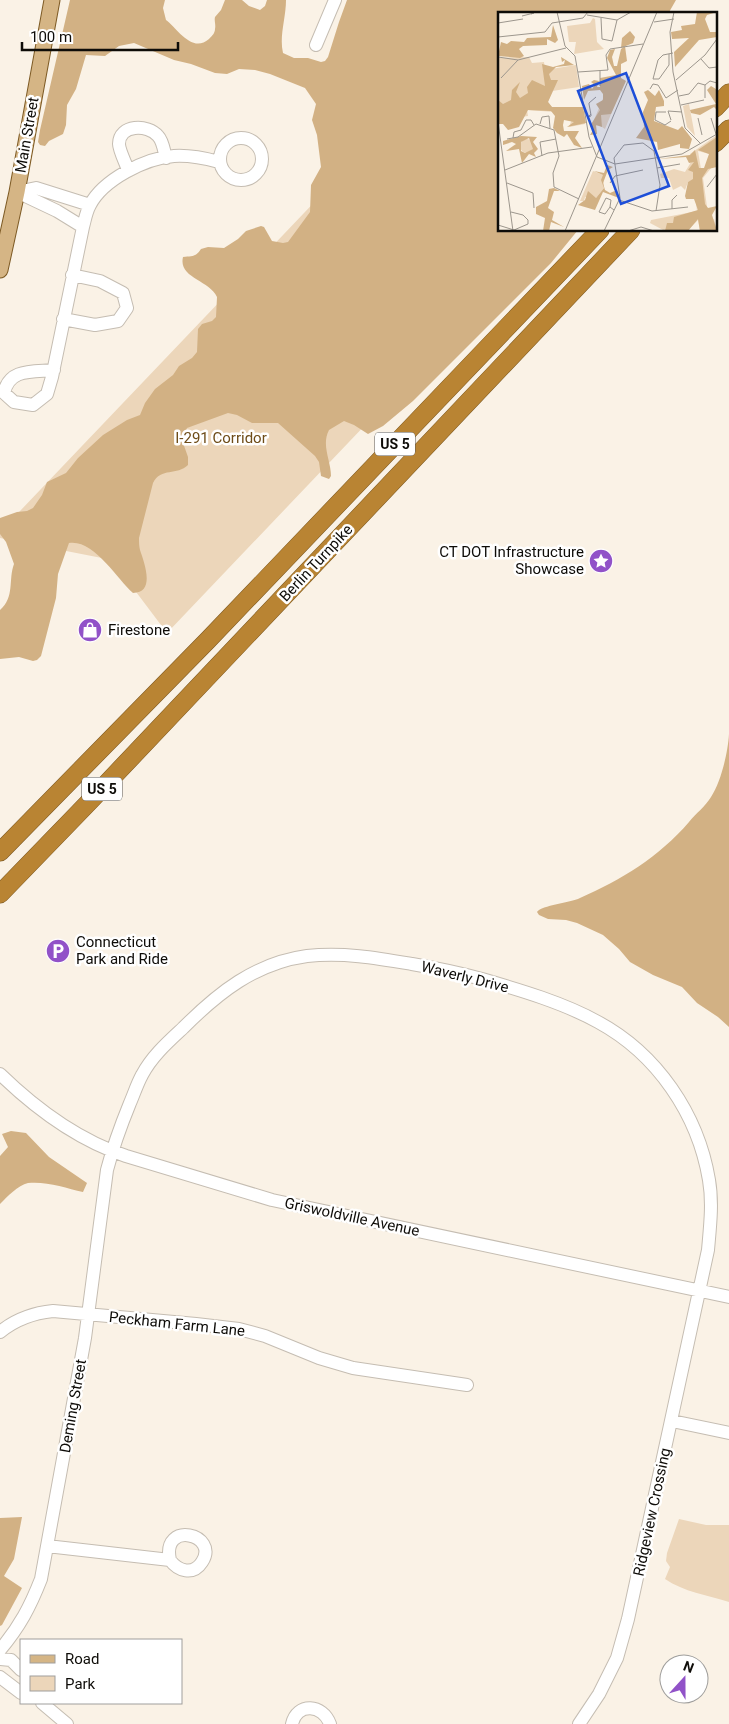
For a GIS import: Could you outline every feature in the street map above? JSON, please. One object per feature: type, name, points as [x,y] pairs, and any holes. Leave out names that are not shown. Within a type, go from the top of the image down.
[{"type":"highway","points":[[716,107],[729,94]]},
{"type":"highway","points":[[716,142],[729,129]]},
{"type":"highway","name":"Berlin Turnpike","points":[[0,852],[208,640],[599,231]]},
{"type":"highway","name":"Berlin Turnpike","points":[[0,894],[630,231]]},
{"type":"highway","points":[[582,248],[599,264]]},
{"type":"highway","points":[[208,640],[228,636],[245,638]]},
{"type":"main road","name":"Main Street","points":[[0,270],[17,192],[52,0]]},
{"type":"street","points":[[316,45],[336,0]]},
{"type":"street","points":[[128,170],[119,144],[122,136],[128,130],[138,127],[153,131],[160,137],[166,158]]},
{"type":"street","points":[[54,370],[72,274],[90,205],[120,173],[151,161],[173,156],[200,158],[219,162]]},
{"type":"street","points":[[17,192],[36,188],[90,205]]},
{"type":"street","points":[[17,192],[57,211],[83,227]]},
{"type":"street","points":[[63,319],[95,326],[118,321],[127,308],[123,294],[100,281],[72,274]]},
{"type":"street","name":"Waverly Drive","points":[[112,1151],[142,1076],[151,1061],[205,1006],[227,988],[248,976],[273,964],[305,956],[336,954],[374,957],[458,972],[568,1008],[598,1022],[628,1041],[658,1070],[679,1097],[697,1136],[709,1180],[711,1212],[708,1250],[698,1290]]},
{"type":"street","name":"Griswoldville Avenue","points":[[0,1074],[18,1092],[49,1116],[72,1131],[112,1151],[272,1200],[729,1297]]},
{"type":"street","name":"Deming Street","points":[[0,1650],[12,1636],[28,1610],[41,1579],[86,1338],[107,1170],[112,1151]]},
{"type":"street","name":"Ridgeview Crossing","points":[[578,1724],[599,1694],[617,1658],[628,1618],[672,1420],[698,1290]]},
{"type":"street","name":"Peckham Farm Lane","points":[[0,1332],[15,1321],[37,1313],[62,1311],[239,1329],[265,1336],[319,1358],[353,1368],[467,1385]]},
{"type":"street","points":[[672,1420],[729,1433]]},
{"type":"street","points":[[47,1546],[170,1560]]},
{"type":"street","points":[[0,1659],[11,1660],[20,1669]]},
{"type":"street","points":[[0,1677],[20,1692]]},
{"type":"street","points":[[43,1704],[67,1724]]},
{"type":"street","points":[[292,1724],[295,1715],[301,1710],[316,1708],[323,1712],[330,1724]]},
{"type":"green space","name":"I-291 Corridor","points":[[507,0],[500,12],[498,12],[498,231],[550,231],[167,633],[112,560],[0,538],[0,532]]},
{"type":"green space","points":[[679,1519],[706,1525],[729,1525],[729,1602],[688,1590],[665,1579],[670,1567],[666,1561],[667,1553]]},
{"type":"shaded area","name":"I-291 Corridor","points":[[70,0],[165,0],[163,8],[166,20],[191,42],[203,43],[213,34],[215,17],[221,10],[225,0],[242,0],[249,6],[260,10],[265,6],[267,0],[286,0],[282,40],[283,53],[294,58],[308,58],[321,62],[325,61],[328,57],[347,0],[676,0],[669,12],[498,12],[498,231],[577,231],[551,263],[413,401],[383,426],[368,434],[344,421],[329,430],[326,441],[331,470],[329,479],[321,476],[319,462],[315,456],[278,423],[252,423],[237,415],[228,413],[187,428],[182,440],[188,457],[188,465],[179,470],[160,475],[153,483],[139,538],[147,576],[144,588],[140,592],[133,593],[96,553],[78,543],[69,543],[58,574],[56,598],[41,656],[33,661],[19,657],[0,659],[0,610],[8,600],[14,564],[6,542],[0,534],[0,518],[33,508],[42,495],[47,482],[66,473],[78,458],[103,435],[127,420],[140,415],[145,403],[155,389],[197,352],[198,329],[202,324],[212,321],[216,317],[217,297],[213,291],[185,270],[183,257],[193,256],[201,249],[208,247],[224,248],[246,231],[261,226],[264,227],[272,241],[288,242],[310,212],[311,185],[321,167],[317,135],[312,120],[316,104],[305,88],[255,70],[239,69],[227,74],[215,73],[174,60],[134,43],[119,46],[105,56],[86,55],[76,89],[67,105],[66,125],[63,134],[49,141],[45,146],[40,145],[38,142]]},
{"type":"shaded area","points":[[729,734],[729,1027],[697,1003],[682,987],[653,975],[630,962],[603,935],[577,923],[548,919],[537,912],[544,908],[580,898],[625,875],[652,857],[677,835],[706,804],[715,791],[723,767]]},
{"type":"shaded area","points":[[11,1131],[26,1133],[49,1157],[87,1183],[83,1192],[49,1184],[28,1183],[9,1195],[0,1204],[0,1156],[8,1147],[2,1134]]},
{"type":"shaded area","points":[[22,1517],[14,1559],[4,1576],[22,1588],[0,1626],[0,1518]]},
{"type":"place","name":"CT DOT Infrastructure Showcase","points":[[601,561]]},
{"type":"place","name":"Firestone","points":[[90,630]]},
{"type":"place","name":"Connecticut Park and Ride","points":[[58,951]]}]
